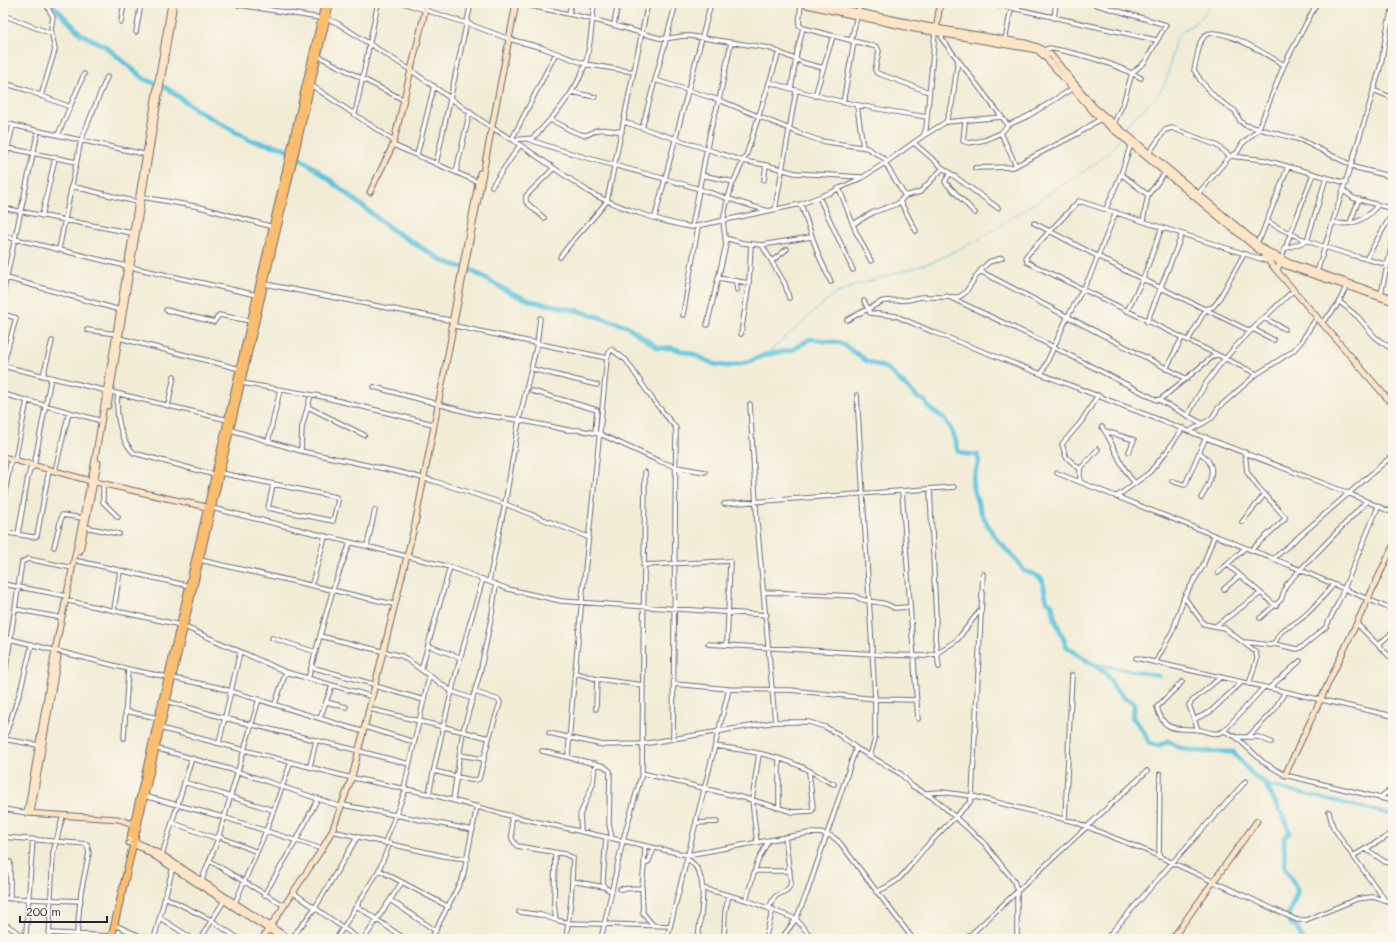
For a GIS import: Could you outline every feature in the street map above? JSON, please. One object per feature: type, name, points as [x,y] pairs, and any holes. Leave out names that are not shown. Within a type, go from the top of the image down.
[{"type":"highway","points":[[183,626],[190,586],[218,474],[228,420],[240,369],[252,321],[265,284],[296,138],[324,19],[330,3]]},
{"type":"highway","points":[[296,138],[318,56],[325,6]]},
{"type":"highway","points":[[218,474],[231,430],[242,383],[274,227],[291,160]]},
{"type":"highway","points":[[108,938],[158,718],[200,560],[210,508]]},
{"type":"highway","points":[[135,824],[144,796],[160,728],[169,678]]},
{"type":"highway","points":[[108,938],[115,924],[131,841]]},
{"type":"main road","points":[[162,69],[171,3]]},
{"type":"main road","points":[[29,813],[38,745],[57,650],[85,527],[117,336],[137,202],[147,155],[174,3]]},
{"type":"main road","points":[[370,192],[394,143],[427,3]]},
{"type":"main road","points":[[382,651],[407,556],[454,323],[515,3]]},
{"type":"main road","points":[[799,3],[939,31],[1032,45],[1044,50],[1056,60],[1074,87],[1100,119],[1114,126]]},
{"type":"main road","points":[[815,3],[834,5],[857,14]]},
{"type":"main road","points":[[939,31],[940,3]]},
{"type":"main road","points":[[1005,41],[1032,48],[1042,53],[1094,107],[1165,173],[1255,245],[1280,261],[1393,298]]},
{"type":"main road","points":[[468,248],[478,182],[491,127]]},
{"type":"main road","points":[[1131,142],[1149,153],[1255,245],[1393,405]]},
{"type":"main road","points":[[117,336],[120,310],[142,197],[147,155]]},
{"type":"main road","points":[[1260,252],[1346,286],[1393,302]]},
{"type":"main road","points":[[1277,272],[1280,261]]},
{"type":"main road","points":[[29,813],[62,618],[68,599],[83,518],[93,481],[108,392]]},
{"type":"main road","points":[[423,478],[438,403]]},
{"type":"main road","points":[[3,457],[93,481],[210,508]]},
{"type":"main road","points":[[1286,775],[1393,546]]},
{"type":"main road","points":[[363,729],[370,709],[374,685],[393,604],[407,556]]},
{"type":"main road","points":[[268,929],[294,893],[332,831],[350,777],[374,685]]},
{"type":"main road","points":[[262,939],[321,849],[341,805]]},
{"type":"main road","points":[[29,813],[118,819],[135,824]]},
{"type":"main road","points":[[1172,939],[1257,821]]},
{"type":"main road","points":[[131,841],[162,855],[235,903],[268,929],[291,939]]},
{"type":"main road","points":[[131,841],[284,939]]},
{"type":"street","points":[[121,22],[124,3]]},
{"type":"street","points":[[136,32],[141,3]]},
{"type":"street","points":[[227,3],[324,19],[369,42],[491,127],[513,139],[589,192],[607,201],[677,225],[698,227],[801,204],[863,177],[946,122],[965,122],[1002,117]]},
{"type":"street","points":[[314,3],[325,6]]},
{"type":"street","points":[[355,114],[378,3]]},
{"type":"street","points":[[403,3],[467,23],[585,64],[634,72]]},
{"type":"street","points":[[436,164],[471,3]]},
{"type":"street","points":[[515,3],[592,19],[643,34],[667,39],[684,36],[768,48],[824,68]]},
{"type":"street","points":[[569,14],[571,3]]},
{"type":"street","points":[[513,139],[533,138],[550,120],[572,92],[585,64],[594,3]]},
{"type":"street","points":[[614,25],[618,3]]},
{"type":"street","points":[[560,258],[577,235],[595,217],[607,201],[616,166],[648,3]]},
{"type":"street","points":[[642,128],[676,3]]},
{"type":"street","points":[[655,217],[702,38],[707,25],[711,3]]},
{"type":"street","points":[[799,3],[799,25],[803,28],[878,48],[875,70],[877,73],[929,92]]},
{"type":"street","points":[[843,103],[860,3]]},
{"type":"street","points":[[990,3],[1156,40]]},
{"type":"street","points":[[1005,41],[1012,3]]},
{"type":"street","points":[[1054,18],[1056,3]]},
{"type":"street","points":[[1091,3],[1164,23],[1165,27],[1156,40],[1145,62],[1132,73],[1123,104],[1114,126]]},
{"type":"street","points":[[1108,8],[1109,3]]},
{"type":"street","points":[[1198,194],[1230,156],[1237,153],[1242,144],[1258,130],[1284,65],[1317,3]]},
{"type":"street","points":[[41,96],[54,55],[52,34],[53,17],[48,8]]},
{"type":"street","points":[[1317,272],[1344,191],[1383,57],[1393,8]]},
{"type":"street","points":[[3,15],[52,34]]},
{"type":"street","points":[[775,210],[790,129],[796,59],[803,28]]},
{"type":"street","points":[[939,31],[942,39],[1008,125]]},
{"type":"street","points":[[924,136],[929,92],[939,31]]},
{"type":"street","points":[[1284,65],[1221,33],[1208,33],[1200,43],[1194,68],[1195,73],[1216,98],[1235,111],[1240,121],[1258,130],[1271,131],[1301,140],[1351,165],[1393,177]]},
{"type":"street","points":[[815,96],[833,36]]},
{"type":"street","points":[[692,227],[707,148],[731,43]]},
{"type":"street","points":[[1044,50],[1049,48],[1082,54],[1132,73],[1141,78]]},
{"type":"street","points":[[707,325],[726,238],[723,221],[728,200],[759,116],[779,52]]},
{"type":"street","points":[[513,139],[556,53]]},
{"type":"street","points":[[318,56],[404,100]]},
{"type":"street","points":[[946,122],[952,104],[958,59]]},
{"type":"street","points":[[58,135],[84,74]]},
{"type":"street","points":[[59,249],[81,140],[107,77]]},
{"type":"street","points":[[655,80],[719,100],[821,141],[863,147],[883,156],[904,196]]},
{"type":"street","points":[[769,82],[843,103],[927,118]]},
{"type":"street","points":[[3,83],[70,107]]},
{"type":"street","points":[[311,85],[355,114],[394,143],[436,164],[478,182]]},
{"type":"street","points":[[417,155],[434,86]]},
{"type":"street","points":[[965,122],[962,138],[965,142],[985,140],[1001,133],[1008,125],[1074,87]]},
{"type":"street","points":[[1373,90],[1393,98]]},
{"type":"street","points":[[572,92],[595,97]]},
{"type":"street","points":[[857,106],[863,147]]},
{"type":"street","points":[[456,172],[470,111]]},
{"type":"street","points":[[975,168],[1007,169],[1016,166],[1079,133],[1100,119]]},
{"type":"street","points":[[550,120],[575,132],[586,135],[590,135],[597,130],[622,132]]},
{"type":"street","points":[[624,122],[743,161],[766,165],[795,173],[863,177]]},
{"type":"street","points":[[3,123],[147,155]]},
{"type":"street","points":[[3,168],[5,148],[13,125]]},
{"type":"street","points":[[1149,153],[1165,130],[1169,128],[1216,146],[1230,156],[1265,160],[1346,184]]},
{"type":"street","points":[[3,294],[38,131]]},
{"type":"street","points":[[1001,133],[1016,166]]},
{"type":"street","points":[[528,139],[616,166],[699,189],[728,200],[770,212]]},
{"type":"street","points":[[1106,209],[1121,174],[1131,142]]},
{"type":"street","points":[[914,143],[943,168],[998,208]]},
{"type":"street","points":[[492,186],[520,145]]},
{"type":"street","points":[[5,148],[76,162]]},
{"type":"street","points":[[42,216],[56,158]]},
{"type":"street","points":[[764,180],[766,165]]},
{"type":"street","points":[[1255,245],[1267,221],[1288,167]]},
{"type":"street","points":[[544,218],[526,202],[526,196],[554,168]]},
{"type":"street","points":[[853,224],[900,201],[904,196],[920,192],[943,168]]},
{"type":"street","points":[[950,173],[945,182],[975,213]]},
{"type":"street","points":[[1143,221],[1148,195],[1165,173]]},
{"type":"street","points":[[1121,174],[1148,195]]},
{"type":"street","points":[[1280,261],[1313,174]]},
{"type":"street","points":[[702,175],[734,182]]},
{"type":"street","points":[[1307,241],[1326,178]]},
{"type":"street","points":[[71,186],[137,202]]},
{"type":"street","points":[[839,188],[853,224],[871,262]]},
{"type":"street","points":[[1344,191],[1350,196],[1393,211],[1366,259]]},
{"type":"street","points":[[142,197],[200,208],[274,227]]},
{"type":"street","points":[[819,197],[854,270]]},
{"type":"street","points":[[1350,223],[1359,199]]},
{"type":"street","points":[[900,201],[916,232]]},
{"type":"street","points":[[1257,374],[1189,339],[1182,338],[1148,322],[1027,262],[1026,256],[1079,201],[1268,261]]},
{"type":"street","points":[[801,204],[812,237],[831,282]]},
{"type":"street","points":[[1333,222],[1343,225],[1362,220],[1378,205]]},
{"type":"street","points":[[3,208],[132,234]]},
{"type":"street","points":[[1042,373],[1067,318],[1083,290],[1116,212]]},
{"type":"street","points":[[1267,221],[1289,234],[1324,248],[1388,265],[1393,262]]},
{"type":"street","points":[[1034,224],[1143,279],[1274,340]]},
{"type":"street","points":[[683,315],[698,227]]},
{"type":"street","points":[[1127,311],[1143,279],[1162,227]]},
{"type":"street","points":[[1148,322],[1182,234]]},
{"type":"street","points":[[3,236],[128,266],[260,295]]},
{"type":"street","points":[[726,238],[762,245],[812,237]]},
{"type":"street","points":[[1381,294],[1393,239]]},
{"type":"street","points":[[1284,249],[1307,241]]},
{"type":"street","points":[[741,334],[749,283],[751,244]]},
{"type":"street","points":[[762,245],[785,284],[789,298]]},
{"type":"street","points":[[772,261],[787,248]]},
{"type":"street","points":[[1189,339],[1206,309],[1213,307],[1218,301],[1244,254]]},
{"type":"street","points":[[847,320],[884,301],[908,300],[921,297],[959,297],[965,293],[980,271],[989,262],[1002,258]]},
{"type":"street","points":[[3,267],[9,268]]},
{"type":"street","points":[[980,271],[1067,318],[1187,379]]},
{"type":"street","points":[[6,278],[120,310]]},
{"type":"street","points":[[718,278],[749,283]]},
{"type":"street","points":[[736,282],[737,290]]},
{"type":"street","points":[[265,284],[454,323],[537,344],[607,358]]},
{"type":"street","points":[[1321,322],[1332,314],[1340,302],[1346,286]]},
{"type":"street","points":[[1188,415],[1226,358],[1251,330],[1294,290]]},
{"type":"street","points":[[947,296],[1038,339],[1150,398],[1159,400],[1201,423]]},
{"type":"street","points":[[864,301],[870,313],[896,316],[933,332],[1245,452],[1348,493],[1393,513]]},
{"type":"street","points":[[1340,302],[1358,317],[1376,337],[1393,350]]},
{"type":"street","points":[[166,310],[214,322],[220,315],[252,321]]},
{"type":"street","points":[[3,314],[16,318],[3,365],[50,378],[228,420]]},
{"type":"street","points":[[1190,431],[1201,423],[1212,418],[1218,408],[1257,374],[1293,351],[1301,342],[1317,317]]},
{"type":"street","points":[[489,581],[505,504],[519,420],[537,344],[540,318]]},
{"type":"street","points":[[1264,318],[1286,329]]},
{"type":"street","points":[[86,330],[117,336],[240,369]]},
{"type":"street","points":[[1166,369],[1182,338]]},
{"type":"street","points":[[43,376],[52,341]]},
{"type":"street","points":[[568,757],[587,537],[600,434],[607,358],[611,349],[626,360],[653,400],[676,428],[676,610],[673,739]]},
{"type":"street","points":[[1159,400],[1187,379],[1216,354]]},
{"type":"street","points":[[532,369],[597,385]]},
{"type":"street","points":[[168,406],[174,376]]},
{"type":"street","points":[[18,534],[28,477],[31,468],[34,466],[50,378]]},
{"type":"street","points":[[242,383],[364,406],[433,424]]},
{"type":"street","points":[[374,387],[475,414],[600,434],[676,467],[705,472]]},
{"type":"street","points":[[268,442],[280,390]]},
{"type":"street","points":[[532,392],[597,410],[595,433]]},
{"type":"street","points":[[118,394],[116,410],[120,427],[134,454],[218,474],[336,497],[338,501],[333,521],[270,509],[268,506],[273,485]]},
{"type":"street","points":[[301,451],[302,427],[311,395]]},
{"type":"street","points":[[857,395],[875,699],[874,739],[870,756]]},
{"type":"street","points":[[1080,469],[1066,457],[1062,444],[1081,422],[1098,395]]},
{"type":"street","points":[[3,396],[102,421]]},
{"type":"street","points":[[3,504],[27,401]]},
{"type":"street","points":[[750,404],[756,500],[775,722]]},
{"type":"street","points":[[308,407],[364,435]]},
{"type":"street","points":[[55,471],[68,412]]},
{"type":"street","points":[[1102,427],[1111,439],[1122,467],[1134,482]]},
{"type":"street","points":[[1116,497],[1134,482],[1149,473],[1183,428]]},
{"type":"street","points":[[231,430],[301,451],[423,478],[505,504],[587,537]]},
{"type":"street","points":[[1105,431],[1134,440],[1129,452]]},
{"type":"street","points":[[1172,481],[1185,485],[1200,454],[1206,437]]},
{"type":"street","points":[[1080,482],[1080,469],[1098,449]]},
{"type":"street","points":[[1245,452],[1248,472],[1284,515],[1285,519],[1251,550]]},
{"type":"street","points":[[1200,454],[1210,460],[1212,465],[1210,477],[1201,498]]},
{"type":"street","points":[[1273,559],[1393,455]]},
{"type":"street","points":[[3,532],[33,537],[37,536],[49,470]]},
{"type":"street","points":[[601,939],[623,840],[642,773],[645,472]]},
{"type":"street","points":[[1057,473],[1251,550],[1393,610]]},
{"type":"street","points":[[102,483],[103,502],[118,517]]},
{"type":"street","points":[[724,504],[756,500],[954,488]]},
{"type":"street","points":[[930,489],[937,653],[939,667]]},
{"type":"street","points":[[902,491],[918,719]]},
{"type":"street","points":[[1242,522],[1265,494]]},
{"type":"street","points":[[1260,618],[1276,606],[1281,600],[1286,585],[1366,502]]},
{"type":"street","points":[[1244,642],[1265,645],[1274,644],[1290,649],[1297,649],[1302,647],[1326,627],[1344,589],[1378,507]]},
{"type":"street","points":[[210,508],[450,567],[527,594],[561,601],[643,608],[767,615]]},
{"type":"street","points":[[367,546],[375,510]]},
{"type":"street","points":[[54,547],[62,515],[83,518]]},
{"type":"street","points":[[85,527],[119,534]]},
{"type":"street","points":[[1156,661],[1173,630],[1184,597],[1203,566],[1214,536]]},
{"type":"street","points":[[312,584],[325,537]]},
{"type":"street","points":[[308,679],[333,589],[350,543]]},
{"type":"street","points":[[1218,573],[1245,548]]},
{"type":"street","points":[[3,688],[22,562],[25,559],[73,568]]},
{"type":"street","points":[[200,560],[312,584],[393,604]]},
{"type":"street","points":[[78,561],[190,586]]},
{"type":"street","points":[[643,565],[730,561],[727,645]]},
{"type":"street","points":[[1228,565],[1276,606]]},
{"type":"street","points":[[421,670],[450,567]]},
{"type":"street","points":[[114,610],[120,571]]},
{"type":"street","points":[[876,892],[891,886],[900,879],[923,850],[970,802],[972,796],[983,574]]},
{"type":"street","points":[[1224,589],[1240,575]]},
{"type":"street","points":[[429,794],[442,726],[459,657],[483,579]]},
{"type":"street","points":[[3,584],[183,626],[286,672],[370,696]]},
{"type":"street","points":[[453,800],[464,731],[475,692],[492,614],[496,584]]},
{"type":"street","points":[[1274,644],[1283,628],[1297,622],[1319,602],[1332,584]]},
{"type":"street","points":[[764,592],[856,596],[869,601],[887,603],[894,608],[909,607]]},
{"type":"street","points":[[1217,625],[1261,593]]},
{"type":"street","points":[[1184,597],[1204,624],[1217,625],[1244,642],[1256,652],[1257,659],[1249,684]]},
{"type":"street","points":[[15,609],[62,618]]},
{"type":"street","points":[[708,644],[872,653],[914,657],[937,653],[957,640],[981,609]]},
{"type":"street","points":[[1357,624],[1393,660]]},
{"type":"street","points":[[1378,644],[1393,632]]},
{"type":"street","points":[[320,636],[402,656],[451,691],[472,699]]},
{"type":"street","points":[[10,638],[128,669],[169,678],[194,681],[230,690],[320,718],[414,742]]},
{"type":"street","points":[[272,638],[316,652]]},
{"type":"street","points":[[32,644],[20,692],[3,740],[38,745]]},
{"type":"street","points":[[429,646],[459,657]]},
{"type":"street","points":[[219,743],[240,652]]},
{"type":"street","points":[[1136,658],[1156,661],[1266,688],[1393,716]]},
{"type":"street","points":[[1182,682],[1158,705],[1158,711],[1165,722],[1175,729],[1198,730],[1215,734],[1224,731],[1266,688],[1300,661]]},
{"type":"street","points":[[311,667],[424,700]]},
{"type":"street","points":[[124,738],[128,669]]},
{"type":"street","points":[[275,704],[286,672]]},
{"type":"street","points":[[576,673],[597,679],[642,685]]},
{"type":"street","points":[[1065,819],[1072,675]]},
{"type":"street","points":[[336,939],[379,870],[405,789],[409,764],[430,677]]},
{"type":"street","points":[[1198,730],[1189,705],[1221,677]]},
{"type":"street","points":[[596,709],[597,679]]},
{"type":"street","points":[[1195,719],[1210,712],[1242,682]]},
{"type":"street","points":[[674,684],[729,689],[773,691],[790,690],[875,699],[917,700]]},
{"type":"street","points":[[320,718],[332,686]]},
{"type":"street","points":[[666,939],[729,689]]},
{"type":"street","points":[[434,771],[476,780],[480,779],[489,738],[500,701],[475,692]]},
{"type":"street","points":[[1236,737],[1242,738],[1249,736],[1274,710],[1285,692]]},
{"type":"street","points":[[201,882],[218,837],[236,771],[259,699]]},
{"type":"street","points":[[166,701],[224,718],[409,764]]},
{"type":"street","points":[[326,702],[346,707]]},
{"type":"street","points":[[370,709],[489,738]]},
{"type":"street","points":[[125,711],[158,718]]},
{"type":"street","points":[[549,733],[603,745],[642,744],[775,722],[809,722],[825,727],[838,734],[856,748],[901,774],[912,786],[935,799],[984,843],[1014,881],[1017,891],[1017,939]]},
{"type":"street","points":[[160,728],[350,777],[429,794],[511,816],[623,840],[687,857],[809,833],[827,834],[834,836],[840,843],[913,939]]},
{"type":"street","points":[[1224,731],[1236,737],[1263,762],[1286,775],[1393,801]]},
{"type":"street","points":[[1249,736],[1271,742]]},
{"type":"street","points":[[310,766],[316,741]]},
{"type":"street","points":[[715,746],[759,754],[779,760],[834,784]]},
{"type":"street","points":[[155,748],[236,771],[341,805],[473,830]]},
{"type":"street","points":[[781,939],[796,919],[807,893],[856,748]]},
{"type":"street","points":[[542,751],[595,763],[604,766],[610,771],[609,824],[612,838]]},
{"type":"street","points":[[757,843],[752,800],[759,754]]},
{"type":"street","points":[[460,755],[484,759]]},
{"type":"street","points":[[162,855],[192,758]]},
{"type":"street","points":[[779,760],[779,807]]},
{"type":"street","points":[[235,903],[266,831],[291,762]]},
{"type":"street","points":[[580,831],[580,815],[593,784],[595,763]]},
{"type":"street","points":[[642,773],[752,800],[793,812],[812,812],[809,772]]},
{"type":"street","points":[[966,939],[1147,772]]},
{"type":"street","points":[[1159,857],[1160,774]]},
{"type":"street","points":[[1106,939],[1246,781]]},
{"type":"street","points":[[184,782],[230,795],[273,810]]},
{"type":"street","points":[[1379,798],[1393,788]]},
{"type":"street","points":[[925,793],[942,792],[972,796],[1065,819],[1159,857],[1297,920],[1306,920],[1357,899],[1372,897],[1393,902]]},
{"type":"street","points":[[144,796],[223,817],[321,849]]},
{"type":"street","points":[[264,894],[296,841],[318,798]]},
{"type":"street","points":[[431,939],[449,907],[463,877],[468,859],[477,806]]},
{"type":"street","points":[[3,809],[29,813]]},
{"type":"street","points":[[1328,812],[1333,827],[1385,900]]},
{"type":"street","points":[[49,939],[50,900],[55,841],[63,816]]},
{"type":"street","points":[[511,816],[512,839],[517,846],[570,856],[573,858],[566,939]]},
{"type":"street","points":[[696,823],[717,822]]},
{"type":"street","points":[[173,823],[218,837],[257,852]]},
{"type":"street","points":[[332,831],[468,859]]},
{"type":"street","points":[[1353,856],[1393,833]]},
{"type":"street","points":[[291,939],[315,908],[358,836]]},
{"type":"street","points":[[3,837],[88,844],[89,846],[77,934]]},
{"type":"street","points":[[604,887],[606,837]]},
{"type":"street","points":[[765,939],[771,908],[776,896],[784,893],[789,888],[791,883],[786,837]]},
{"type":"street","points":[[4,925],[24,938],[33,839]]},
{"type":"street","points":[[746,900],[755,871],[768,840]]},
{"type":"street","points":[[645,846],[642,888],[643,913],[654,925]]},
{"type":"street","points":[[644,864],[649,861],[654,848]]},
{"type":"street","points":[[1366,849],[1392,864],[1393,869]]},
{"type":"street","points":[[555,853],[554,904],[556,920]]},
{"type":"street","points":[[687,857],[697,867],[702,888],[698,939]]},
{"type":"street","points":[[210,861],[244,883],[283,905]]},
{"type":"street","points":[[10,862],[10,898]]},
{"type":"street","points":[[154,939],[172,867]]},
{"type":"street","points":[[3,869],[10,871]]},
{"type":"street","points":[[379,870],[449,907]]},
{"type":"street","points":[[755,871],[790,872]]},
{"type":"street","points":[[572,881],[604,887],[611,891]]},
{"type":"street","points":[[364,939],[402,882]]},
{"type":"street","points":[[620,889],[642,888]]},
{"type":"street","points":[[702,888],[771,908],[796,919],[813,939]]},
{"type":"street","points":[[294,893],[359,939]]},
{"type":"street","points":[[724,939],[724,912],[729,895]]},
{"type":"street","points":[[165,897],[211,920],[239,939]]},
{"type":"street","points":[[3,898],[81,901]]},
{"type":"street","points":[[390,900],[436,931]]},
{"type":"street","points":[[200,939],[224,901]]},
{"type":"street","points":[[357,906],[405,939]]},
{"type":"street","points":[[519,912],[541,915],[568,923],[670,926]]},
{"type":"street","points":[[160,918],[193,939]]},
{"type":"street","points":[[115,924],[146,939]]},
{"type":"street","points":[[50,933],[77,934],[108,938]]},
{"type":"waterway","points":[[51,3],[81,34],[105,46],[144,79],[167,88],[195,109],[250,140],[284,148],[316,169],[391,229],[443,261],[473,271],[509,292],[531,301],[579,311],[627,326],[658,348],[672,348],[693,354],[714,364],[727,366],[745,363],[765,355],[792,350],[810,339],[841,343],[867,361],[888,369],[918,398],[925,401],[931,410],[946,421],[954,436],[958,451],[965,454],[978,455],[979,459],[973,479],[973,487],[985,521],[996,538],[1024,571],[1034,574],[1042,579],[1047,601],[1052,605],[1055,619],[1067,647],[1107,674],[1114,687],[1124,698],[1134,702],[1132,717],[1142,729],[1150,743],[1158,746],[1168,741],[1191,750],[1233,752],[1254,776],[1264,782],[1290,832],[1284,838],[1285,868],[1298,891],[1288,916],[1290,923],[1297,928],[1302,939]]},
{"type":"waterway","points":[[1124,129],[1132,119],[1152,102],[1160,92],[1164,86],[1168,74],[1173,48],[1177,38],[1183,31],[1203,16],[1211,3]]},
{"type":"waterway","points":[[765,355],[833,295],[857,285],[933,262],[979,239],[1095,164],[1113,148],[1120,137]]},
{"type":"waterway","points":[[1090,663],[1160,676]]},
{"type":"waterway","points":[[1266,785],[1393,815]]}]
